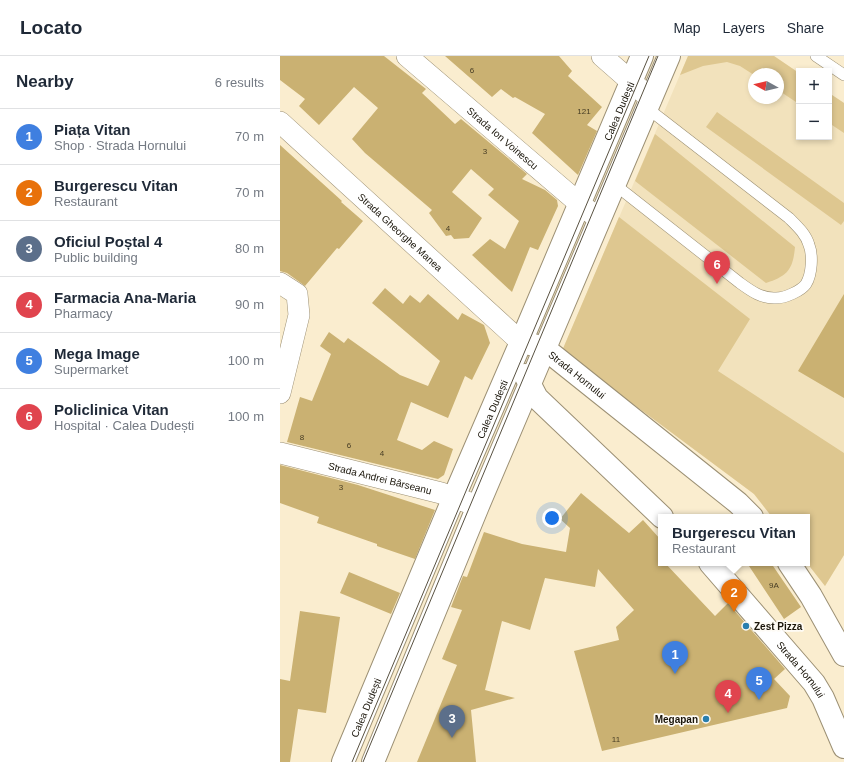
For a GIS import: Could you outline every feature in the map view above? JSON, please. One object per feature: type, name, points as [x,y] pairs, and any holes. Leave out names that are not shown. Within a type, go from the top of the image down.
[{"type":"main road","name":"Calea Dudești","points":[[343,762],[642,56]]},
{"type":"main road","points":[[373,762],[544,348],[669,56]]},
{"type":"main road","points":[[521,342],[525,374],[529,384],[538,398],[659,514]]},
{"type":"main road","name":"Strada Hornului","points":[[521,342],[544,348],[738,503],[748,514]]},
{"type":"main road","name":"Strada Hornului","points":[[713,566],[814,683],[840,725],[844,747]]},
{"type":"main road","points":[[791,566],[811,596],[844,655]]},
{"type":"street","name":"Strada Ion Voinescu","points":[[407,56],[599,219]]},
{"type":"street","points":[[602,56],[632,82],[649,103]]},
{"type":"street","name":"Strada Gheorghe Manea","points":[[280,122],[521,342]]},
{"type":"street","points":[[280,283],[297,294],[299,315],[280,394]]},
{"type":"street","name":"Strada Andrei Bârseanu","points":[[280,453],[454,497],[478,506]]},
{"type":"lane","points":[[816,56],[844,75]]},
{"type":"lane","points":[[614,184],[750,290],[768,298],[777,298],[789,296],[806,284],[810,271],[811,256],[810,245],[805,235],[789,218],[649,103]]},
{"type":"shaded area","points":[[688,56],[774,56],[796,71],[796,140],[832,140],[832,95],[844,103],[844,555],[825,586],[809,566],[810,514],[770,514],[754,494],[562,351]]},
{"type":"shaded area","points":[[688,56],[774,56],[796,71],[796,102],[784,94],[784,68],[748,68],[748,71],[740,66],[727,62],[703,66],[680,75]]},
{"type":"shaded area","points":[[832,95],[844,103],[844,133],[832,125]]},
{"type":"shaded area","points":[[717,112],[844,203],[844,221],[841,225],[706,127]]},
{"type":"shaded area","points":[[655,134],[795,247],[793,261],[788,271],[780,278],[766,283],[635,181]]},
{"type":"shaded area","points":[[619,217],[750,319],[718,371],[844,453],[844,555],[825,586],[809,566],[810,514],[770,514],[754,494],[562,351]]},
{"type":"building","points":[[280,56],[384,56],[426,89],[422,93],[455,124],[461,119],[527,174],[522,179],[545,190],[557,200],[558,206],[538,250],[530,247],[512,292],[472,255],[490,239],[505,249],[519,221],[488,195],[494,189],[471,169],[452,192],[482,218],[469,238],[454,239],[451,235],[446,236],[429,213],[432,210],[365,153],[352,139],[378,108],[354,87],[319,125],[299,106],[305,99],[280,80]]},
{"type":"building","points":[[445,56],[559,56],[572,71],[568,76],[602,107],[587,125],[597,131],[578,175],[532,133],[545,114],[515,97],[513,98],[501,89],[492,97]]},
{"type":"building","points":[[280,145],[363,221],[339,249],[337,248],[305,286],[287,273],[280,271]]},
{"type":"building","points":[[385,288],[403,304],[410,295],[420,303],[428,294],[458,320],[462,313],[484,325],[490,343],[472,380],[465,376],[448,418],[411,402],[397,440],[422,450],[434,441],[453,449],[444,475],[438,479],[287,442],[300,397],[312,401],[331,354],[320,346],[329,332],[344,343],[348,338],[400,375],[428,386],[440,361],[372,303]]},
{"type":"building","points":[[844,294],[844,398],[798,371]]},
{"type":"building","points":[[280,465],[358,485],[435,510],[415,559],[317,523],[319,517],[280,503]]},
{"type":"building","points":[[581,493],[629,533],[643,520],[658,537],[658,566],[668,566],[715,616],[728,603],[785,669],[774,679],[790,696],[787,708],[602,751],[574,651],[619,640],[616,627],[634,610],[598,569],[595,587],[545,578],[530,630],[502,621],[485,690],[515,698],[471,710],[476,762],[417,762],[457,665],[442,659],[462,610],[451,607],[463,576],[467,577],[484,532],[522,544],[566,552],[570,528],[560,519]]},
{"type":"building","points":[[749,566],[773,566],[801,607],[784,619]]},
{"type":"building","points":[[349,572],[400,593],[391,614],[340,593]]},
{"type":"building","points":[[300,611],[340,617],[326,713],[298,709],[290,762],[280,762],[280,679],[290,681]]},
{"type":"tram line","points":[[352,762],[649,56]]},
{"type":"tram line","points":[[363,762],[658,56]]},
{"type":"place","name":"Policlinica Vitan","points":[[717,284]]},
{"type":"place","name":"Burgerescu Vitan","points":[[734,612]]},
{"type":"place","name":"Zest Pizza","points":[[746,626]]},
{"type":"place","name":"Piața Vitan","points":[[675,674]]},
{"type":"place","name":"Mega Image","points":[[759,700]]},
{"type":"place","name":"Farmacia Ana-Maria","points":[[728,713]]},
{"type":"place","name":"Megapan","points":[[706,719]]},
{"type":"place","name":"Oficiul Poștal 4","points":[[452,738]]}]
